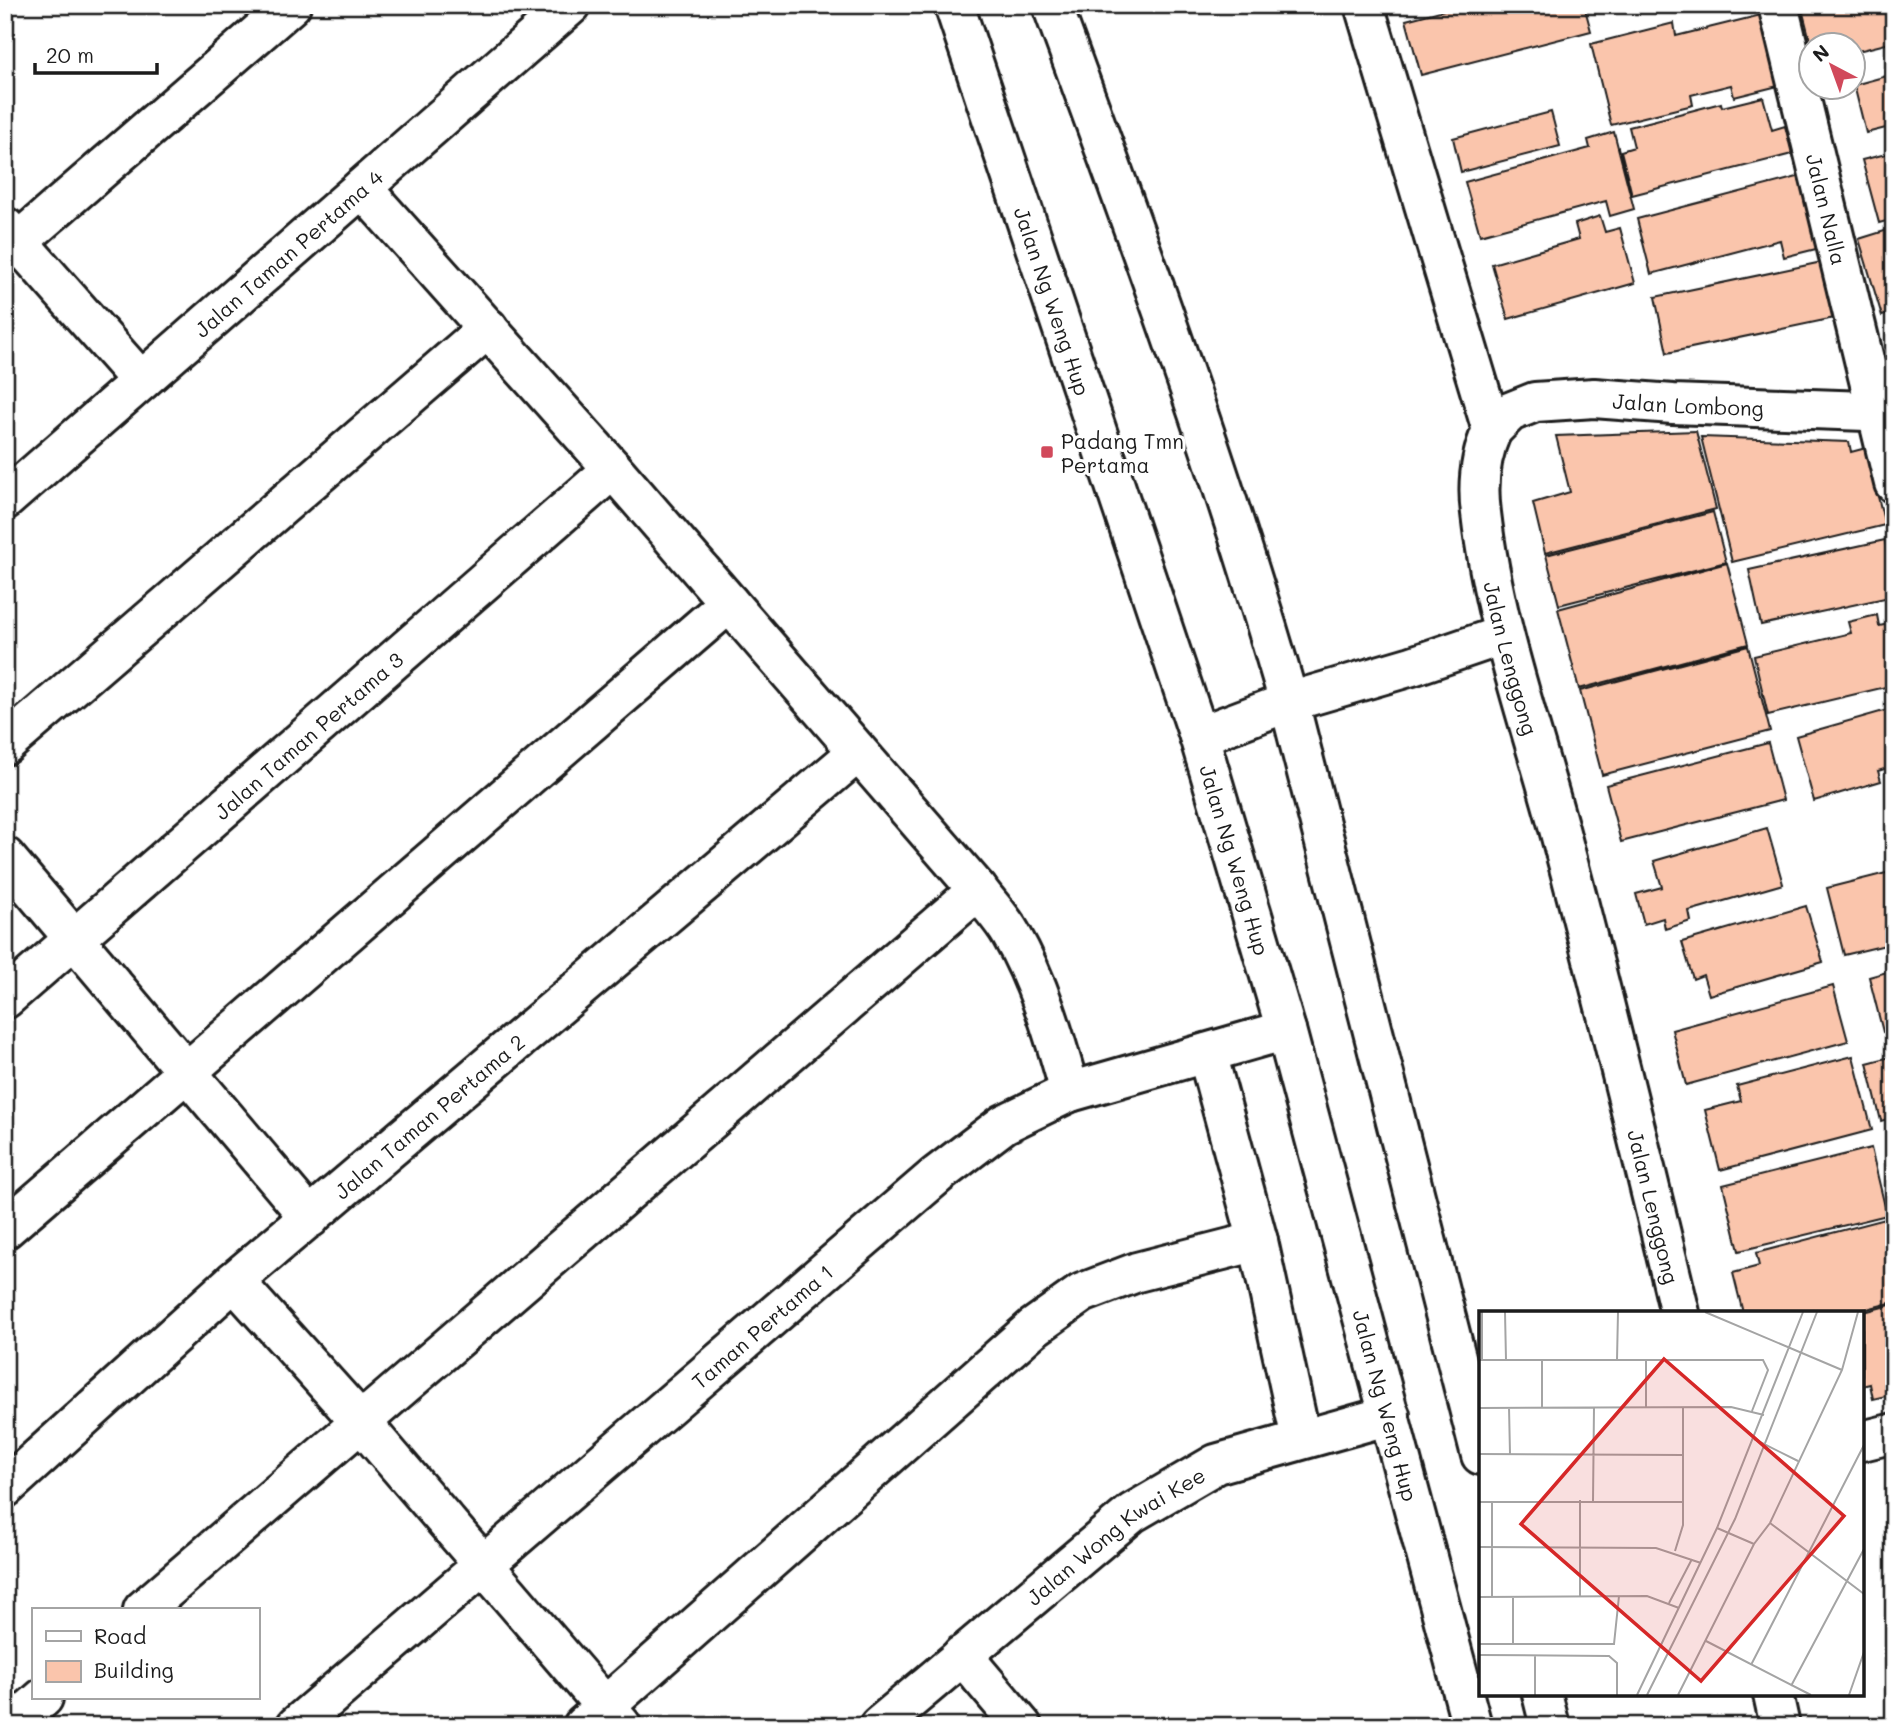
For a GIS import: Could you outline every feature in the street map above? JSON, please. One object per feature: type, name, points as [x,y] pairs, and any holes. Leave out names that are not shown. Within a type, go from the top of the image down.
[{"type":"street","points":[[141,381],[9,241],[291,5]]},
{"type":"street","name":"Jalan Taman Pertama 4","points":[[5,500],[571,5]]},
{"type":"street","points":[[1052,5],[1168,318],[1257,591],[1289,702],[1479,1447]]},
{"type":"street","points":[[1364,5],[1492,430]]},
{"type":"street","name":"Jalan Nalla","points":[[1778,5],[1885,412],[1894,483]]},
{"type":"street","name":"Jalan Ng Weng Hup","points":[[958,7],[1199,736],[1286,1030],[1472,1726]]},
{"type":"street","points":[[362,188],[613,469],[978,890],[1010,932],[1034,983],[1054,1035],[1070,1092]]},
{"type":"street","points":[[5,745],[488,328]]},
{"type":"street","name":"Jalan Lombong","points":[[1492,430],[1510,412],[1535,402],[1594,398],[1885,412]]},
{"type":"street","name":"Jalan Lenggong","points":[[1492,430],[1480,469],[1480,511],[1503,635],[1528,716],[1608,1015],[1680,1311]]},
{"type":"street","name":"Jalan Taman Pertama 3","points":[[5,999],[613,469]]},
{"type":"street","points":[[5,1229],[729,603]]},
{"type":"street","points":[[1199,736],[1289,702],[1412,666],[1503,635]]},
{"type":"street","name":"Jalan Taman Pertama 2","points":[[5,1488],[234,1281],[857,753]]},
{"type":"street","points":[[5,857],[74,941],[187,1069],[310,1218]]},
{"type":"street","points":[[145,1608],[359,1420],[978,890]]},
{"type":"street","name":"Taman Pertama 1","points":[[296,1726],[937,1175],[1004,1124],[1070,1092],[1286,1030]]},
{"type":"street","points":[[1207,1054],[1258,1241],[1301,1439]]},
{"type":"street","points":[[234,1281],[484,1564],[603,1720],[1033,1328],[1073,1300],[1137,1272],[1258,1241]]},
{"type":"street","name":"Jalan Wong Kwai Kee","points":[[879,1726],[1132,1513],[1216,1464],[1390,1415]]},
{"type":"street","points":[[1864,1440],[1894,1433]]},
{"type":"street","points":[[962,1655],[1023,1726]]},
{"type":"street","points":[[1542,1696],[1550,1726]]},
{"type":"street","points":[[1773,1696],[1780,1726]]},
{"type":"street","points":[[11,1726],[41,1700]]},
{"type":"building","points":[[1463,5],[1584,5],[1591,31],[1421,75],[1406,20]]},
{"type":"building","points":[[1801,5],[1894,5],[1894,42],[1868,48],[1868,32],[1808,32]]},
{"type":"building","points":[[1761,15],[1778,86],[1734,97],[1731,85],[1691,95],[1693,105],[1611,125],[1591,44],[1674,23],[1676,36]]},
{"type":"building","points":[[1894,74],[1894,126],[1866,133],[1858,102],[1868,102],[1868,81]]},
{"type":"building","points":[[1763,97],[1772,130],[1785,126],[1792,154],[1632,195],[1621,151],[1634,147],[1629,127],[1721,103],[1722,107]]},
{"type":"building","points":[[1551,112],[1560,146],[1461,172],[1453,138]]},
{"type":"building","points":[[1614,132],[1634,209],[1610,216],[1606,201],[1480,235],[1465,182],[1590,148],[1588,140]]},
{"type":"building","points":[[1894,152],[1894,219],[1879,223],[1862,160]]},
{"type":"building","points":[[1805,175],[1824,247],[1784,257],[1780,240],[1651,274],[1637,219]]},
{"type":"building","points":[[1600,216],[1605,232],[1620,228],[1635,283],[1508,319],[1492,264],[1579,239],[1575,224]]},
{"type":"building","points":[[1894,228],[1894,313],[1882,316],[1859,239]]},
{"type":"building","points":[[1822,262],[1834,318],[1667,353],[1655,297]]},
{"type":"building","points":[[1696,431],[1716,509],[1545,553],[1533,503],[1570,492],[1556,436]]},
{"type":"building","points":[[1701,437],[1849,442],[1851,452],[1866,448],[1885,525],[1732,562]]},
{"type":"building","points":[[1713,512],[1726,562],[1559,605],[1546,555]]},
{"type":"building","points":[[1885,540],[1894,596],[1761,625],[1749,570]]},
{"type":"building","points":[[1727,563],[1748,644],[1579,689],[1558,609]]},
{"type":"building","points":[[1877,615],[1879,626],[1894,623],[1894,685],[1768,715],[1754,656],[1851,633],[1848,622]]},
{"type":"building","points":[[1748,646],[1770,731],[1602,775],[1580,691]]},
{"type":"building","points":[[1894,708],[1894,766],[1878,771],[1881,781],[1814,801],[1796,736]]},
{"type":"building","points":[[1768,743],[1783,800],[1621,842],[1606,785]]},
{"type":"building","points":[[1767,828],[1783,884],[1689,911],[1691,921],[1665,929],[1663,918],[1644,924],[1636,894],[1662,887],[1654,861]]},
{"type":"building","points":[[1894,871],[1894,943],[1844,955],[1827,888]]},
{"type":"building","points":[[1806,906],[1823,962],[1709,995],[1703,975],[1693,979],[1682,942]]},
{"type":"building","points":[[1894,970],[1894,1029],[1883,1032],[1869,977]]},
{"type":"building","points":[[1833,986],[1848,1041],[1686,1085],[1672,1030]]},
{"type":"building","points":[[1853,1056],[1872,1130],[1720,1170],[1705,1110],[1741,1101],[1737,1086]]},
{"type":"building","points":[[1894,1056],[1894,1117],[1881,1121],[1867,1063]]},
{"type":"building","points":[[1871,1148],[1887,1215],[1739,1251],[1723,1185]]},
{"type":"building","points":[[1893,1217],[1894,1302],[1859,1311],[1742,1311],[1733,1273],[1759,1266],[1756,1253]]},
{"type":"building","points":[[1894,1304],[1894,1394],[1873,1399],[1870,1384],[1864,1386],[1864,1312]]},
{"type":"place","name":"Padang Tmn Pertama","points":[[1047,452]]}]
